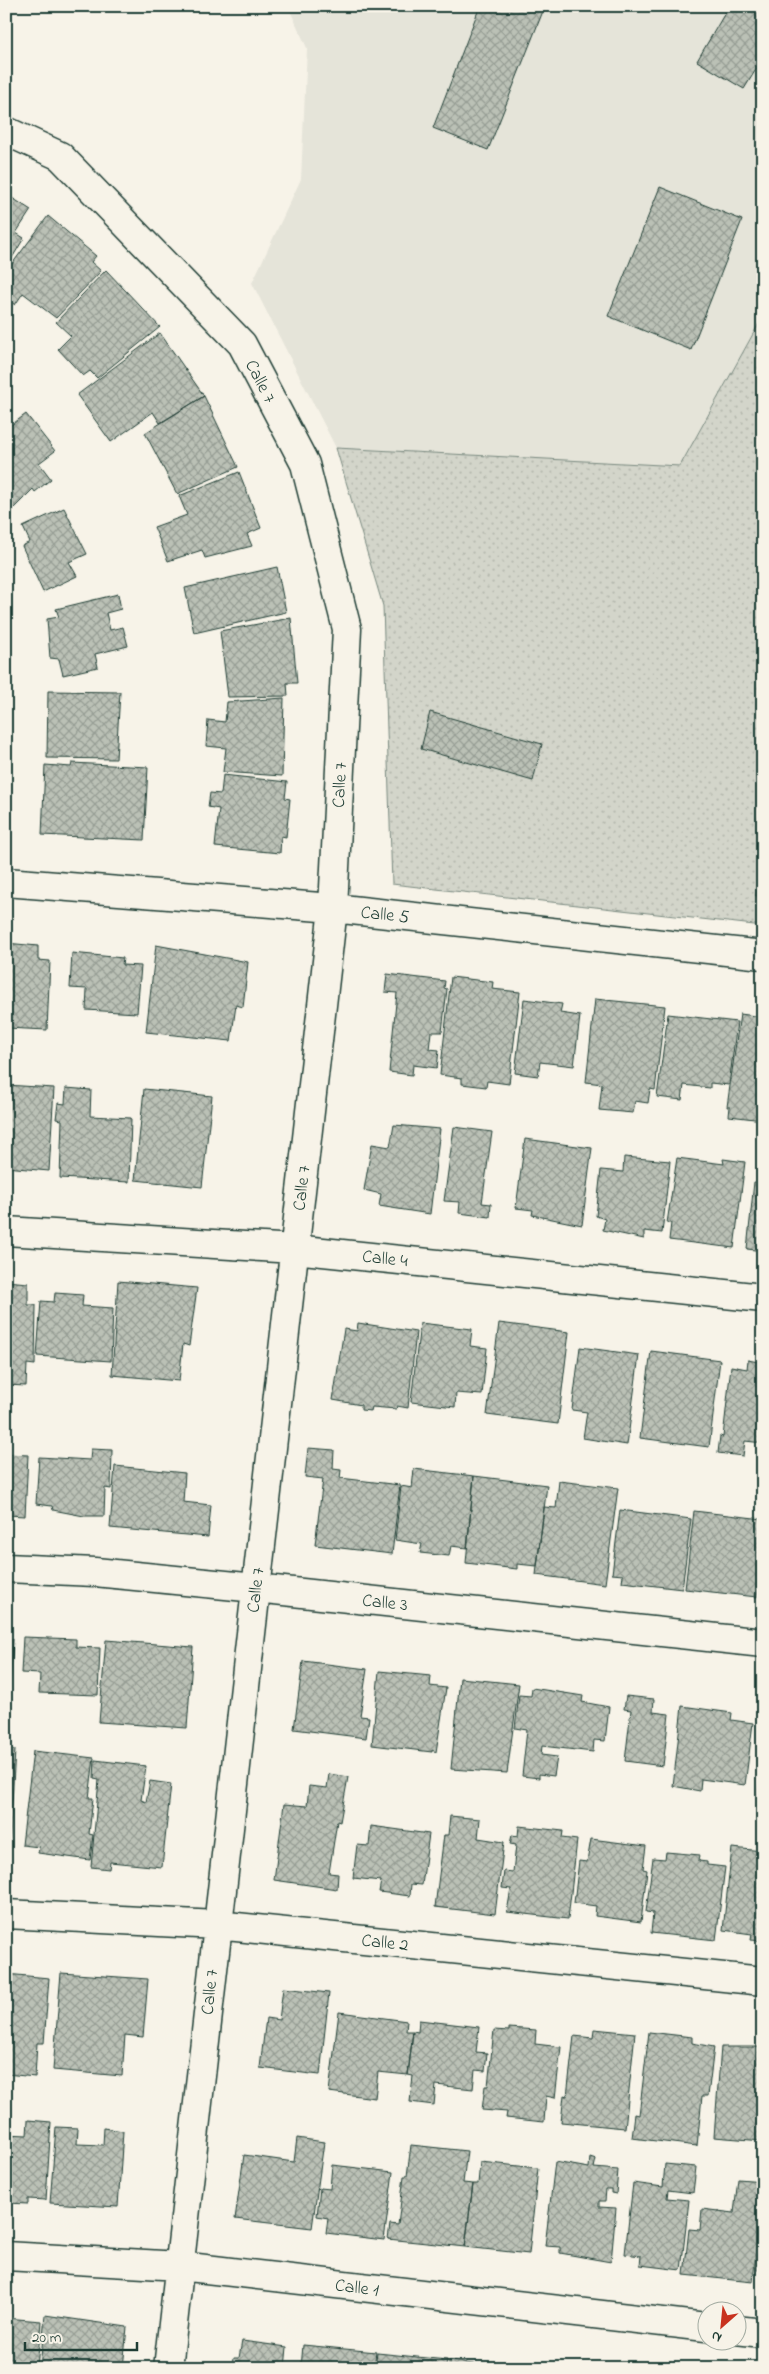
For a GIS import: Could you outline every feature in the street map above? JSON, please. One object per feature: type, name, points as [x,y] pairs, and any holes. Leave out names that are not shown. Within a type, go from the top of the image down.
[{"type":"street","name":"Calle 7","points":[[6,131],[60,156],[242,344],[305,464],[347,629],[333,908],[216,1925],[168,2368]]},
{"type":"street","name":"Calle 5","points":[[6,882],[333,908],[763,955]]},
{"type":"street","name":"Calle 4","points":[[6,1232],[294,1249],[763,1298]]},
{"type":"street","name":"Calle 3","points":[[6,1568],[95,1572],[256,1588],[763,1644]]},
{"type":"street","name":"Calle 2","points":[[6,1914],[216,1925],[763,1981]]},
{"type":"street","name":"Calle 1","points":[[6,2256],[180,2266],[696,2326]]},
{"type":"street","points":[[746,2331],[763,2333]]},
{"type":"shaded area","points":[[288,6],[763,6],[763,316],[680,467],[336,448],[252,283],[301,179],[307,48]]},
{"type":"shaded area","points":[[763,316],[763,926],[392,884],[383,606],[336,448],[680,466]]},
{"type":"building","points":[[480,6],[545,6],[488,150],[433,128]]},
{"type":"building","points":[[729,6],[763,6],[763,58],[744,89],[697,61]]},
{"type":"building","points":[[660,187],[742,220],[691,350],[608,316]]},
{"type":"building","points":[[6,194],[31,210],[16,233],[24,238],[9,263],[6,261]]},
{"type":"building","points":[[48,216],[96,256],[91,262],[101,271],[56,318],[23,293],[15,305],[6,298],[6,272]]},
{"type":"building","points":[[106,270],[160,327],[97,378],[90,371],[83,376],[58,349],[71,336],[56,322]]},
{"type":"building","points":[[160,333],[204,396],[160,423],[153,412],[111,442],[77,395]]},
{"type":"building","points":[[204,396],[238,467],[177,494],[145,433]]},
{"type":"building","points":[[26,414],[55,451],[39,463],[51,479],[35,492],[33,489],[7,515],[6,429]]},
{"type":"building","points":[[239,472],[261,528],[247,534],[252,546],[205,558],[202,550],[168,561],[154,527],[187,515],[179,496]]},
{"type":"building","points":[[64,508],[87,554],[69,562],[77,576],[43,592],[22,546],[30,542],[23,527]]},
{"type":"building","points":[[277,567],[286,612],[194,633],[185,588]]},
{"type":"building","points":[[118,594],[121,609],[106,613],[110,630],[123,627],[128,646],[95,654],[98,667],[63,675],[59,659],[50,658],[47,619],[59,617],[56,609]]},
{"type":"building","points":[[291,618],[297,683],[287,683],[288,696],[228,697],[220,631]]},
{"type":"building","points":[[48,691],[120,692],[116,759],[47,758]]},
{"type":"building","points":[[284,698],[282,776],[223,772],[226,748],[206,746],[208,720],[225,722],[227,702]]},
{"type":"building","points":[[430,712],[542,744],[533,781],[421,749]]},
{"type":"building","points":[[72,763],[148,767],[144,840],[42,835],[45,765],[71,767]]},
{"type":"building","points":[[223,775],[287,782],[285,798],[290,799],[286,837],[281,836],[280,853],[215,847],[219,809],[208,807],[210,793],[221,794]]},
{"type":"building","points":[[759,871],[763,872],[763,896],[756,896]]},
{"type":"building","points":[[6,943],[38,946],[38,960],[50,961],[47,1030],[6,1028]]},
{"type":"building","points":[[156,945],[248,962],[243,1007],[236,1005],[231,1041],[146,1032]]},
{"type":"building","points":[[72,953],[123,958],[122,965],[141,966],[137,1013],[86,1010],[87,989],[70,988]]},
{"type":"building","points":[[387,974],[445,981],[444,988],[447,989],[442,1032],[431,1032],[429,1049],[439,1050],[437,1068],[413,1065],[412,1075],[389,1072],[397,993],[385,992]]},
{"type":"building","points":[[451,977],[493,982],[492,989],[520,992],[509,1084],[487,1081],[486,1087],[462,1084],[462,1078],[440,1075]]},
{"type":"building","points":[[524,999],[562,1004],[560,1013],[580,1016],[574,1066],[540,1062],[538,1076],[515,1073]]},
{"type":"building","points":[[595,999],[665,1006],[655,1090],[650,1089],[648,1103],[635,1101],[633,1113],[599,1110],[602,1084],[586,1082]]},
{"type":"building","points":[[668,1014],[737,1022],[729,1085],[710,1083],[710,1088],[684,1085],[682,1100],[657,1097]]},
{"type":"building","points":[[740,1014],[763,1017],[763,1120],[729,1116],[730,1107],[727,1107]]},
{"type":"building","points":[[6,1085],[54,1088],[49,1171],[6,1167]]},
{"type":"building","points":[[66,1088],[91,1090],[90,1116],[131,1118],[129,1182],[60,1178],[62,1120],[56,1119],[58,1103],[65,1104]]},
{"type":"building","points":[[144,1089],[212,1096],[202,1187],[135,1180]]},
{"type":"building","points":[[394,1125],[440,1129],[430,1214],[379,1206],[381,1194],[364,1190],[372,1144],[390,1147]]},
{"type":"building","points":[[454,1127],[492,1132],[482,1203],[491,1204],[490,1217],[459,1213],[460,1202],[444,1201]]},
{"type":"building","points":[[525,1139],[592,1148],[582,1225],[532,1215],[533,1210],[516,1208]]},
{"type":"building","points":[[624,1157],[670,1161],[662,1233],[644,1231],[644,1239],[603,1230],[605,1219],[596,1216],[601,1170],[623,1172]]},
{"type":"building","points":[[677,1158],[724,1164],[723,1159],[745,1162],[734,1248],[669,1240],[671,1223],[667,1223]]},
{"type":"building","points":[[754,1182],[763,1183],[763,1251],[747,1249]]},
{"type":"building","points":[[6,1281],[28,1283],[28,1305],[36,1305],[35,1365],[27,1364],[26,1386],[6,1385]]},
{"type":"building","points":[[118,1281],[197,1288],[189,1346],[183,1344],[179,1381],[112,1375]]},
{"type":"building","points":[[55,1293],[83,1295],[82,1306],[113,1308],[111,1361],[37,1356],[41,1301],[54,1302]]},
{"type":"building","points":[[358,1323],[416,1332],[408,1408],[397,1406],[396,1409],[372,1407],[371,1411],[361,1410],[361,1405],[333,1400],[344,1329],[357,1331]]},
{"type":"building","points":[[420,1323],[472,1329],[470,1346],[487,1348],[482,1395],[456,1393],[455,1407],[411,1402]]},
{"type":"building","points":[[499,1323],[569,1332],[558,1424],[487,1415]]},
{"type":"building","points":[[580,1347],[639,1355],[627,1445],[583,1438],[587,1412],[572,1410]]},
{"type":"building","points":[[651,1351],[720,1360],[709,1447],[640,1438]]},
{"type":"building","points":[[748,1360],[763,1363],[763,1443],[745,1441],[743,1456],[718,1453],[720,1436],[723,1437],[731,1366],[747,1369]]},
{"type":"building","points":[[308,1448],[334,1450],[333,1469],[341,1470],[340,1478],[400,1485],[392,1554],[315,1545],[323,1479],[305,1477]]},
{"type":"building","points":[[91,1449],[112,1450],[111,1489],[105,1488],[104,1516],[84,1516],[53,1510],[52,1506],[36,1504],[39,1457],[90,1460]]},
{"type":"building","points":[[6,1454],[28,1455],[25,1516],[6,1515]]},
{"type":"building","points":[[115,1466],[185,1473],[183,1502],[211,1505],[208,1537],[110,1528]]},
{"type":"building","points":[[414,1469],[474,1476],[467,1548],[451,1546],[449,1556],[420,1553],[422,1544],[395,1540],[401,1486],[412,1488]]},
{"type":"building","points":[[474,1476],[547,1485],[537,1566],[517,1564],[517,1569],[466,1563]]},
{"type":"building","points":[[559,1481],[618,1488],[605,1584],[536,1575],[544,1507],[556,1508]]},
{"type":"building","points":[[620,1510],[691,1519],[682,1589],[622,1582],[623,1575],[612,1574]]},
{"type":"building","points":[[694,1511],[763,1519],[763,1544],[757,1597],[685,1589]]},
{"type":"building","points":[[23,1637],[76,1639],[76,1647],[100,1648],[98,1695],[39,1693],[40,1674],[21,1673]]},
{"type":"building","points":[[6,1639],[13,1639],[10,1690],[6,1690]]},
{"type":"building","points":[[106,1640],[193,1647],[187,1728],[99,1722]]},
{"type":"building","points":[[303,1661],[367,1669],[360,1716],[369,1717],[366,1738],[294,1729]]},
{"type":"building","points":[[379,1671],[431,1676],[430,1686],[446,1688],[436,1752],[432,1750],[432,1752],[372,1745]]},
{"type":"building","points":[[460,1678],[519,1684],[507,1773],[451,1769]]},
{"type":"building","points":[[532,1688],[583,1696],[582,1702],[609,1707],[605,1741],[594,1740],[593,1752],[542,1746],[541,1755],[557,1757],[554,1776],[539,1774],[539,1778],[522,1776],[527,1730],[515,1728],[519,1695],[531,1696]]},
{"type":"building","points":[[626,1696],[654,1699],[653,1712],[669,1714],[663,1766],[625,1761],[631,1710],[624,1709]]},
{"type":"building","points":[[682,1706],[732,1713],[731,1720],[753,1723],[745,1785],[701,1779],[700,1791],[673,1786]]},
{"type":"building","points":[[763,1736],[763,1816],[757,1815]]},
{"type":"building","points":[[6,1749],[15,1750],[9,1855],[6,1854]]},
{"type":"building","points":[[33,1751],[94,1758],[89,1798],[93,1798],[89,1834],[93,1835],[90,1860],[38,1853],[39,1847],[22,1845]]},
{"type":"building","points":[[95,1760],[146,1766],[141,1800],[146,1802],[150,1781],[171,1784],[162,1867],[110,1862],[109,1869],[91,1867],[99,1780],[94,1779]]},
{"type":"building","points":[[329,1774],[348,1777],[340,1822],[337,1821],[329,1873],[338,1874],[337,1889],[274,1880],[284,1804],[307,1806],[309,1786],[327,1788]]},
{"type":"building","points":[[450,1816],[480,1819],[478,1838],[504,1842],[495,1914],[435,1907],[444,1835],[448,1835]]},
{"type":"building","points":[[371,1826],[429,1834],[422,1885],[411,1884],[410,1896],[379,1892],[381,1881],[353,1878],[357,1845],[369,1846]]},
{"type":"building","points":[[519,1826],[563,1831],[562,1838],[577,1840],[568,1919],[507,1912],[511,1889],[502,1888],[504,1871],[513,1872],[516,1845],[510,1844],[512,1835],[518,1836]]},
{"type":"building","points":[[591,1839],[646,1846],[643,1869],[647,1870],[641,1922],[595,1916],[596,1906],[574,1903],[579,1861],[587,1862]]},
{"type":"building","points":[[732,1848],[763,1851],[763,1941],[751,1940],[752,1934],[723,1930]]},
{"type":"building","points":[[666,1852],[700,1855],[699,1861],[707,1862],[707,1865],[725,1867],[716,1940],[651,1933],[653,1913],[646,1912],[653,1858],[665,1859]]},
{"type":"building","points":[[61,1973],[148,1979],[143,2037],[125,2035],[122,2076],[53,2070]]},
{"type":"building","points":[[6,1974],[49,1978],[44,2043],[37,2043],[35,2077],[6,2074]]},
{"type":"building","points":[[283,1988],[329,1993],[320,2075],[260,2068],[266,2018],[279,2020]]},
{"type":"building","points":[[339,2012],[407,2021],[406,2031],[413,2031],[408,2075],[378,2072],[375,2098],[329,2092]]},
{"type":"building","points":[[419,2020],[479,2027],[476,2052],[487,2053],[485,2071],[475,2070],[473,2089],[436,2085],[434,2105],[410,2102],[413,2076],[408,2075],[413,2031],[418,2032]]},
{"type":"building","points":[[509,2028],[536,2030],[535,2044],[561,2047],[555,2098],[546,2096],[544,2122],[506,2118],[507,2112],[482,2110],[485,2086],[488,2086],[494,2030],[509,2031]]},
{"type":"building","points":[[594,2029],[635,2033],[625,2128],[561,2122],[564,2095],[567,2096],[574,2036],[593,2038]]},
{"type":"building","points":[[649,2032],[692,2037],[692,2043],[714,2047],[708,2096],[702,2096],[697,2146],[632,2138],[635,2114],[639,2115]]},
{"type":"building","points":[[721,2047],[763,2047],[763,2141],[714,2137]]},
{"type":"building","points":[[28,2120],[51,2122],[46,2200],[28,2199],[28,2204],[6,2203],[6,2134],[27,2135]]},
{"type":"building","points":[[56,2127],[78,2128],[77,2144],[103,2145],[104,2128],[123,2131],[118,2207],[50,2203]]},
{"type":"building","points":[[297,2138],[324,2142],[312,2228],[235,2219],[244,2155],[294,2162]]},
{"type":"building","points":[[411,2145],[467,2151],[463,2183],[473,2184],[465,2247],[388,2239],[390,2224],[398,2225],[404,2176],[407,2176]]},
{"type":"building","points":[[590,2157],[596,2159],[594,2168],[618,2170],[616,2194],[611,2193],[611,2189],[606,2189],[605,2201],[599,2201],[599,2207],[616,2208],[611,2262],[560,2253],[560,2247],[545,2246],[555,2162],[589,2168]]},
{"type":"building","points":[[480,2162],[538,2168],[529,2254],[465,2247],[473,2184],[478,2184]]},
{"type":"building","points":[[665,2164],[696,2167],[693,2193],[668,2190],[667,2198],[689,2200],[681,2270],[640,2265],[641,2256],[625,2254],[633,2183],[663,2187]]},
{"type":"building","points":[[332,2165],[393,2172],[384,2240],[326,2233],[328,2218],[317,2216],[320,2188],[330,2189]]},
{"type":"building","points":[[738,2179],[763,2181],[753,2282],[684,2275],[689,2229],[700,2230],[702,2209],[734,2213]]},
{"type":"building","points":[[763,2213],[763,2270],[757,2270]]},
{"type":"building","points":[[45,2315],[127,2327],[123,2368],[40,2368]]},
{"type":"building","points":[[6,2318],[41,2321],[37,2368],[6,2368]]},
{"type":"building","points":[[242,2341],[287,2347],[285,2368],[232,2368],[234,2358],[239,2358]]},
{"type":"building","points":[[303,2345],[376,2352],[374,2368],[301,2368]]},
{"type":"building","points":[[377,2353],[447,2360],[446,2368],[375,2368]]},
{"type":"building","points":[[449,2361],[506,2368],[446,2368],[449,2367]]}]
